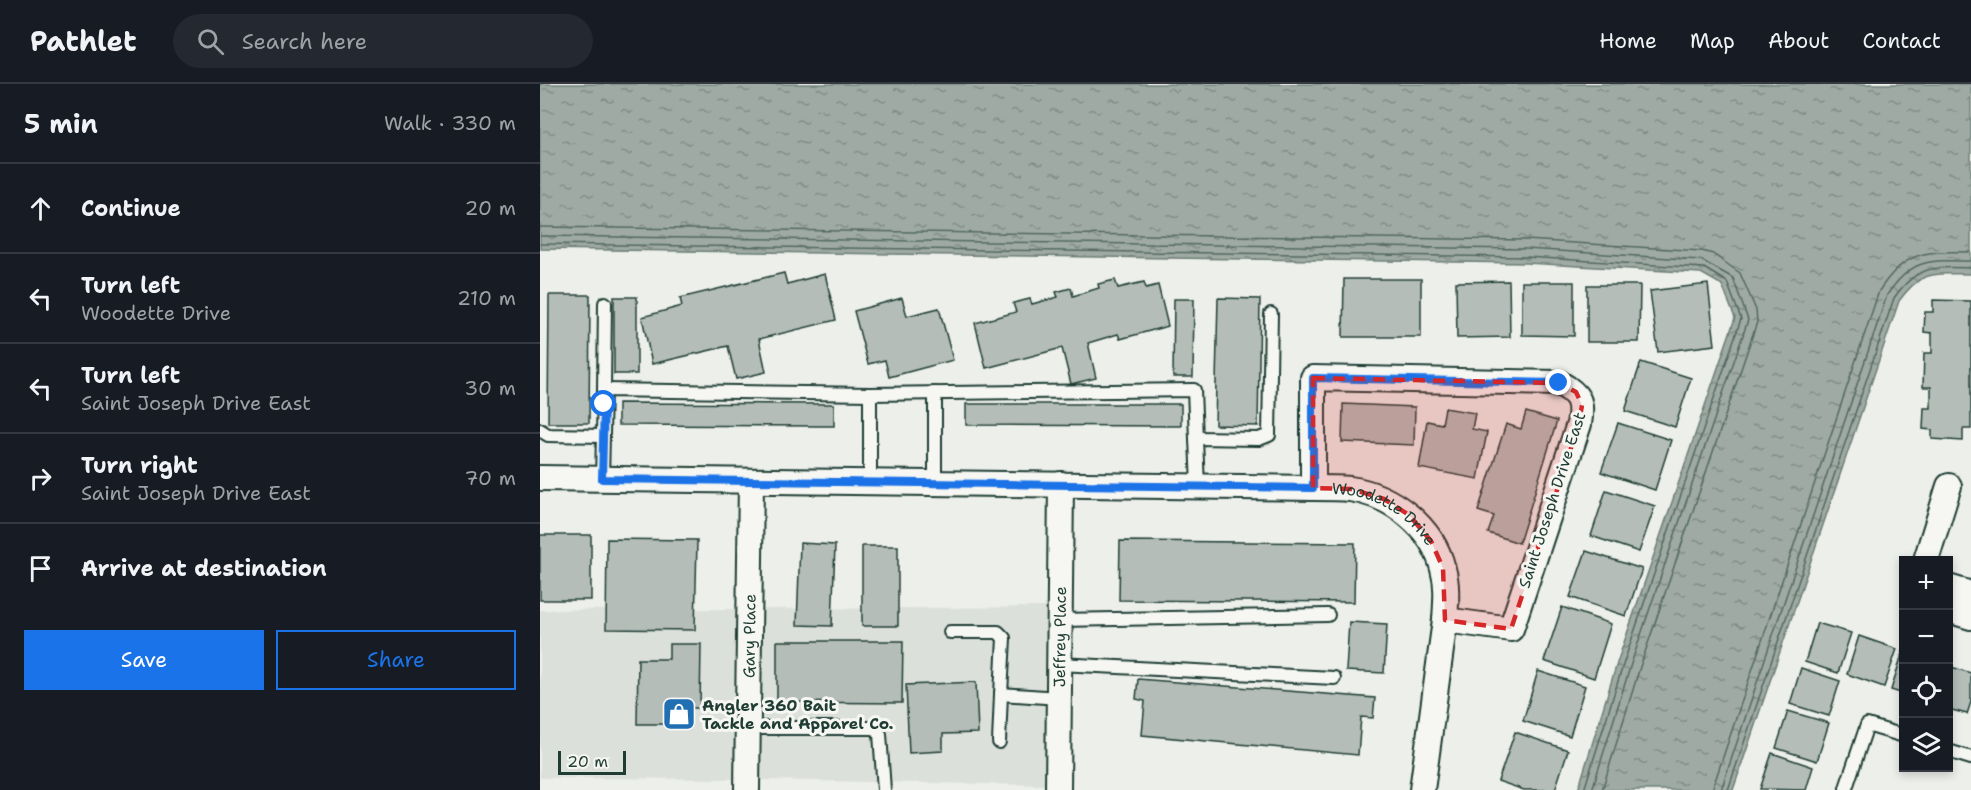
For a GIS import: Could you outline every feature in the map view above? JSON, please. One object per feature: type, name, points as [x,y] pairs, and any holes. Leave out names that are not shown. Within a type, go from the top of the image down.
[{"type":"street","name":"Saint Joseph Drive East","points":[[1313,488],[1313,378],[1559,383],[1576,392],[1582,405],[1579,424],[1510,629],[1445,620]]},
{"type":"street","name":"Woodette Drive","points":[[540,478],[1313,488],[1351,489],[1384,499],[1409,515],[1431,541],[1443,568],[1446,594],[1445,620],[1422,790]]},
{"type":"street","name":"Gary Place","points":[[747,790],[750,482]]},
{"type":"street","name":"Jeffrey Place","points":[[1058,790],[1061,484]]},
{"type":"street","points":[[1928,556],[1949,486]]},
{"type":"street","points":[[1953,589],[1971,594]]},
{"type":"street","points":[[1953,612],[1971,617]]},
{"type":"lane","points":[[602,479],[605,303]]},
{"type":"lane","points":[[1196,438],[1259,439],[1269,435],[1271,314]]},
{"type":"lane","points":[[604,390],[870,393],[1194,390],[1198,487]]},
{"type":"lane","points":[[870,393],[870,483]]},
{"type":"lane","points":[[935,393],[935,484]]},
{"type":"lane","points":[[540,430],[548,435],[603,436]]},
{"type":"lane","points":[[1060,620],[1328,615]]},
{"type":"lane","points":[[950,632],[998,632],[1004,638],[999,742]]},
{"type":"lane","points":[[1059,664],[1334,678]]},
{"type":"lane","points":[[1002,694],[1059,698]]},
{"type":"lane","points":[[1846,788],[1867,725],[1899,735]]},
{"type":"lane","points":[[747,728],[875,728],[880,734],[884,790]]},
{"type":"lane","points":[[1953,753],[1971,758]]},
{"type":"highlighted area","points":[[1313,378],[1559,383],[1576,392],[1582,405],[1579,424],[1511,629],[1445,620],[1443,568],[1431,541],[1409,515],[1384,499],[1351,489],[1313,488]]},
{"type":"shaded area","points":[[1048,607],[1046,785],[759,780],[761,609]]},
{"type":"shaded area","points":[[737,609],[735,779],[540,778],[540,610]]},
{"type":"water","points":[[540,84],[1971,84],[1971,274],[1938,274],[1922,278],[1899,301],[1733,790],[1578,790],[1618,660],[1735,318],[1722,285],[1701,273],[1526,263],[540,249]]},
{"type":"building","points":[[784,273],[787,284],[825,274],[836,320],[759,339],[766,372],[736,379],[728,346],[652,364],[642,317],[682,306],[680,298]]},
{"type":"building","points":[[1344,279],[1421,279],[1421,337],[1343,337]]},
{"type":"building","points":[[1115,280],[1118,288],[1144,282],[1146,288],[1158,285],[1168,326],[1120,339],[1118,334],[1088,343],[1096,378],[1071,384],[1062,348],[986,368],[975,323],[1016,312],[1013,303],[1030,299],[1032,304],[1058,297],[1056,292],[1071,288],[1073,296],[1099,288],[1098,284]]},
{"type":"building","points":[[1509,281],[1510,337],[1457,338],[1456,282]]},
{"type":"building","points":[[1522,282],[1574,282],[1574,336],[1522,335]]},
{"type":"building","points":[[1708,284],[1715,345],[1658,352],[1650,291]]},
{"type":"building","points":[[1587,285],[1640,285],[1639,342],[1587,342]]},
{"type":"building","points":[[549,295],[590,295],[589,423],[548,423]]},
{"type":"building","points":[[614,297],[637,297],[637,374],[614,374]]},
{"type":"building","points":[[902,298],[907,316],[939,308],[953,360],[889,377],[885,360],[868,364],[854,311]]},
{"type":"building","points":[[1218,298],[1260,299],[1258,426],[1215,425]]},
{"type":"building","points":[[1174,299],[1194,299],[1193,377],[1173,377]]},
{"type":"building","points":[[1933,300],[1971,301],[1971,429],[1963,429],[1963,441],[1932,439],[1932,430],[1923,429],[1924,408],[1931,408],[1931,387],[1923,387],[1924,353],[1932,353],[1932,333],[1924,332],[1925,312],[1933,312]]},
{"type":"building","points":[[1641,362],[1691,378],[1675,427],[1625,411]]},
{"type":"building","points":[[618,403],[834,404],[834,426],[618,425]]},
{"type":"building","points":[[966,404],[1181,404],[1181,426],[966,425]]},
{"type":"building","points":[[1343,404],[1415,407],[1414,445],[1342,442]]},
{"type":"building","points":[[1445,408],[1475,413],[1472,429],[1487,432],[1478,479],[1419,468],[1427,421],[1442,424]]},
{"type":"building","points":[[1526,412],[1557,421],[1519,543],[1488,533],[1494,516],[1478,511],[1506,424],[1521,429]]},
{"type":"building","points":[[1618,423],[1671,440],[1655,490],[1601,472]]},
{"type":"building","points":[[1606,490],[1655,506],[1639,552],[1591,536]]},
{"type":"building","points":[[540,535],[591,535],[591,600],[540,600]]},
{"type":"building","points":[[607,539],[697,540],[695,630],[606,629]]},
{"type":"building","points":[[1120,541],[1355,543],[1354,602],[1119,600]]},
{"type":"building","points":[[800,543],[835,545],[832,626],[797,625]]},
{"type":"building","points":[[862,546],[898,546],[898,626],[862,626]]},
{"type":"building","points":[[1586,551],[1642,569],[1626,616],[1570,597]]},
{"type":"building","points":[[1562,607],[1611,624],[1594,678],[1544,661]]},
{"type":"building","points":[[1349,622],[1387,624],[1384,673],[1346,671]]},
{"type":"building","points":[[1817,623],[1851,633],[1838,673],[1805,662]]},
{"type":"building","points":[[1859,636],[1897,649],[1884,687],[1847,674]]},
{"type":"building","points":[[777,641],[903,641],[902,703],[777,702]]},
{"type":"building","points":[[669,644],[701,644],[700,708],[685,708],[684,724],[637,724],[638,659],[669,659]]},
{"type":"building","points":[[1899,664],[1899,692],[1891,690]]},
{"type":"building","points":[[1801,668],[1840,681],[1829,716],[1790,704]]},
{"type":"building","points":[[1953,668],[1971,673],[1971,702],[1967,714],[1953,710]]},
{"type":"building","points":[[1538,671],[1585,686],[1570,736],[1523,721]]},
{"type":"building","points":[[1138,679],[1375,698],[1373,718],[1361,717],[1358,755],[1142,735],[1145,701],[1136,699]]},
{"type":"building","points":[[976,682],[978,733],[943,734],[943,751],[909,753],[906,685]]},
{"type":"building","points":[[1788,711],[1829,723],[1817,761],[1776,748]]},
{"type":"building","points":[[1515,732],[1568,750],[1555,790],[1524,790],[1498,781]]},
{"type":"building","points":[[1772,753],[1813,767],[1806,790],[1760,789]]},
{"type":"place","name":"Angler 360 Bait Tackle and Apparel Co.","points":[[679,714]]},
{"type":"route","points":[[604,404],[602,479],[1313,488],[1313,378],[1559,383]]}]
